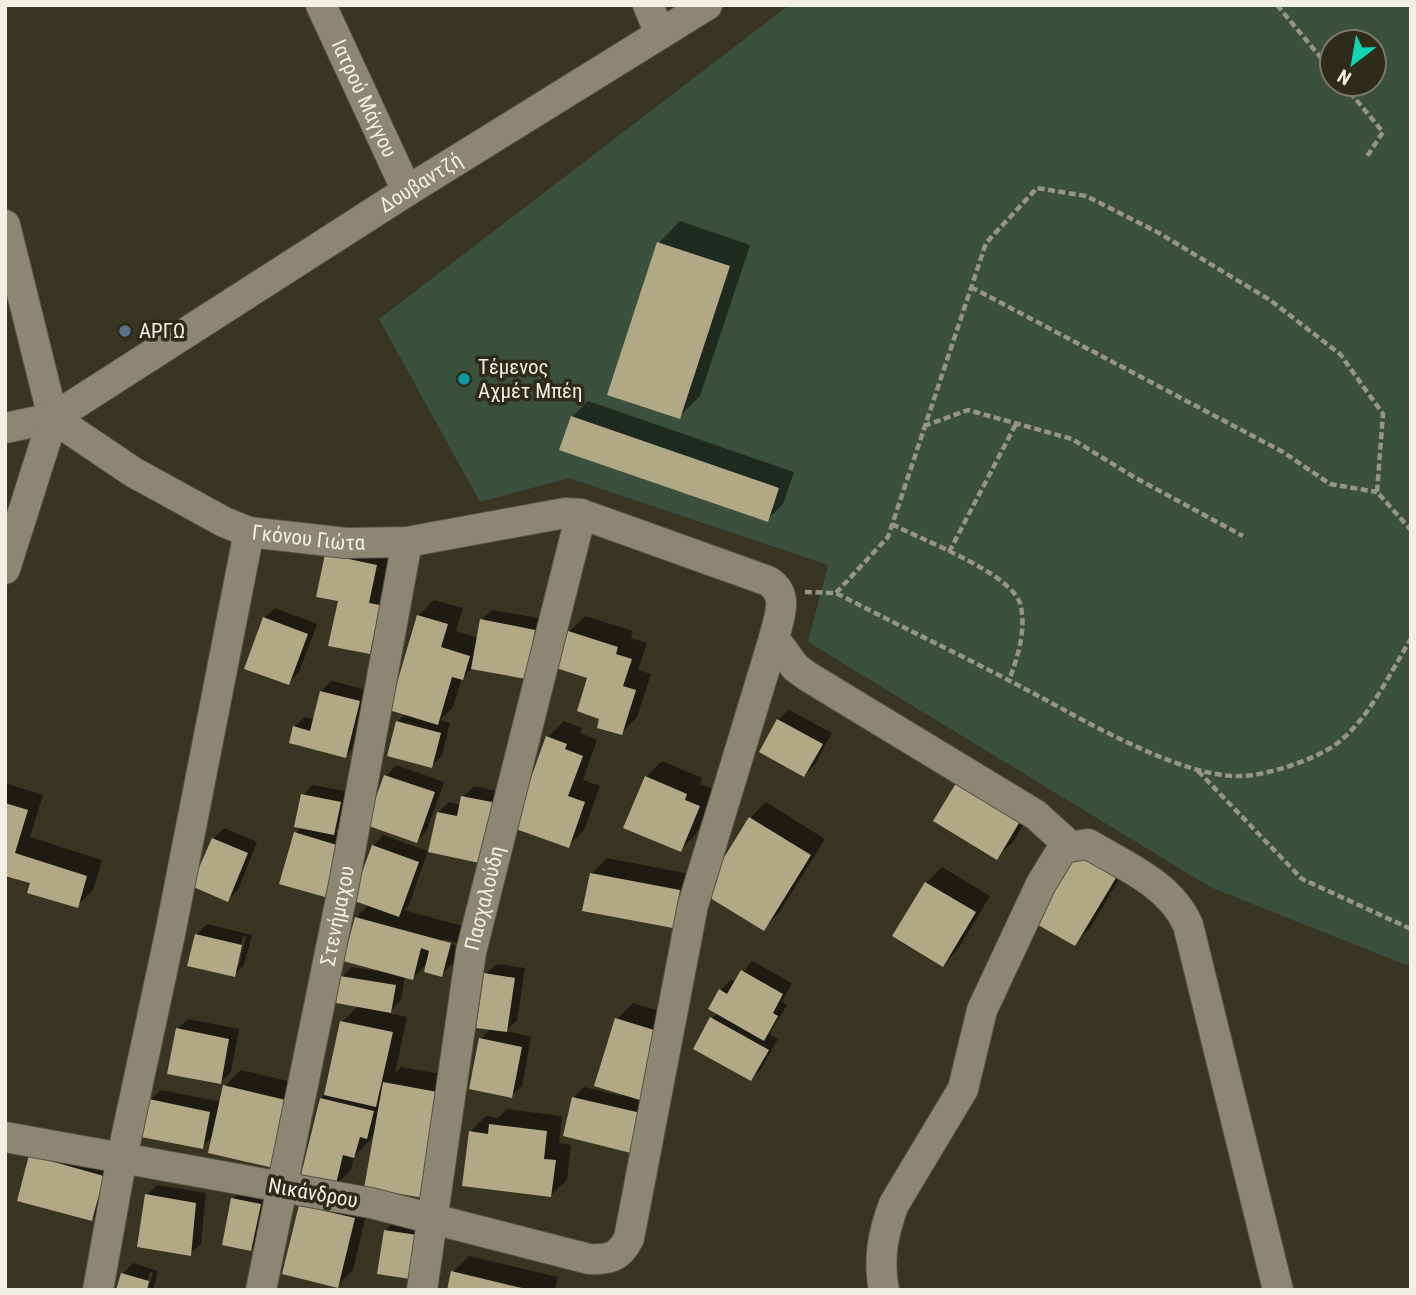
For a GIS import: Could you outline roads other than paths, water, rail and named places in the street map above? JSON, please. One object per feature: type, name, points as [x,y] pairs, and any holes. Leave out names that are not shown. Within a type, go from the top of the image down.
[{"type":"street","name":"Ιατρού Μάγγου","points":[[321,5],[407,191]]},
{"type":"street","points":[[648,5],[660,34]]},
{"type":"street","name":"Δουβαντζή","points":[[53,418],[136,362],[706,5]]},
{"type":"street","points":[[5,225],[53,418],[5,569]]},
{"type":"street","points":[[5,428],[53,418]]},
{"type":"street","name":"Γκόνου Γιώτα","points":[[53,418],[133,472],[224,522],[248,532],[346,543],[407,542],[547,515],[581,514],[768,581],[780,591],[782,605],[774,638]]},
{"type":"street","name":"Πασχαλούδη","points":[[422,1290],[471,952],[581,514]]},
{"type":"street","points":[[98,1290],[122,1157],[170,934],[248,532]]},
{"type":"street","name":"Στενήμαχου","points":[[261,1290],[344,884],[407,542]]},
{"type":"street","points":[[774,638],[795,667],[807,676],[1036,815],[1069,845]]},
{"type":"street","name":"Νικάνδρου","points":[[5,1137],[371,1203],[589,1259],[604,1260],[617,1256],[629,1238],[693,905],[774,638]]},
{"type":"street","points":[[884,1290],[880,1268],[883,1237],[894,1204],[963,1089],[982,1010],[1055,859],[1069,845],[1088,844],[1166,891],[1181,908],[1188,925],[1278,1290]]},
{"type":"place","name":"ΑΡΓΩ","points":[[125,331]]},
{"type":"place","name":"Τέμενος Αχμέτ Μπέη","points":[[464,379]]}]
